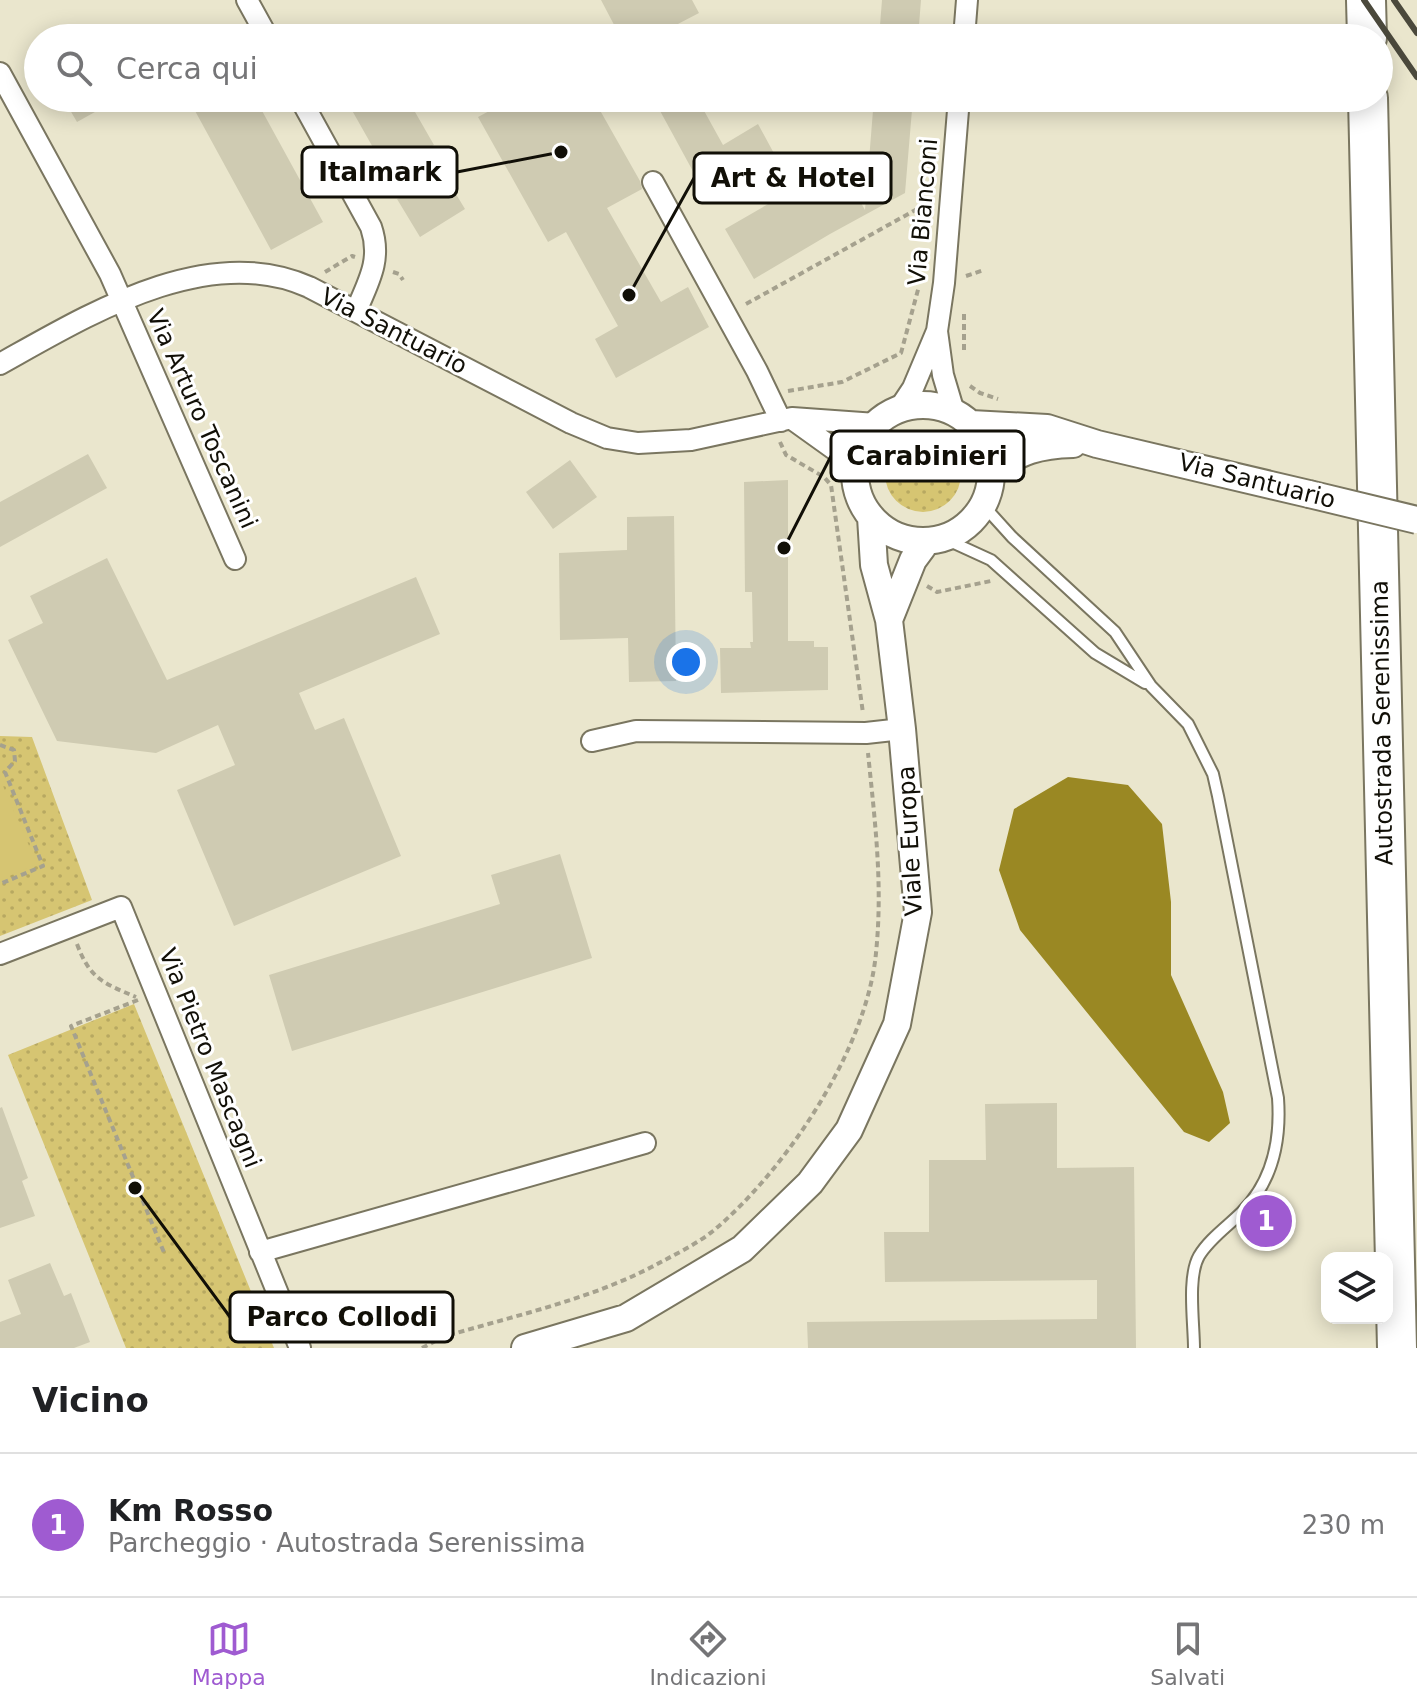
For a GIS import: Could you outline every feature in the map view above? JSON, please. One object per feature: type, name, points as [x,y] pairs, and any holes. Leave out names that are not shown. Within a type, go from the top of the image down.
[{"type":"highway","points":[[1366,0],[1367,24]]},
{"type":"highway","name":"Autostrada Serenissima","points":[[1368,112],[1397,1348]]},
{"type":"street","points":[[247,0],[260,24]]},
{"type":"street","points":[[965,24],[967,0]]},
{"type":"street","name":"Via Arturo Toscanini","points":[[0,73],[122,300],[235,559]]},
{"type":"street","points":[[308,112],[371,227],[376,242],[375,264],[356,311]]},
{"type":"street","name":"Via Bianconi","points":[[899,409],[913,388],[954,285],[959,112]]},
{"type":"street","points":[[653,182],[770,398],[786,420],[855,464],[855,483],[861,501],[871,517],[887,531],[906,539],[935,540],[959,531],[983,505],[990,488],[991,470],[985,445],[963,418]]},
{"type":"street","name":"Via Santuario","points":[[0,364],[122,300],[189,280],[246,271],[301,283],[571,423],[607,438],[638,443],[691,440],[786,420],[876,424]]},
{"type":"street","name":"Via Bianconi","points":[[937,331],[943,375],[963,418]]},
{"type":"street","name":"Via Santuario","points":[[855,464],[862,442],[876,424],[899,409],[917,405],[936,406],[963,418],[1047,428],[1097,444],[1417,520]]},
{"type":"street","name":"Via Santuario","points":[[991,470],[1020,452],[1043,444],[1097,444]]},
{"type":"street","name":"Viale Europa","points":[[525,1348],[626,1318],[742,1249],[810,1183],[849,1130],[897,1024],[918,912],[902,729],[889,620],[874,565],[871,517]]},
{"type":"street","name":"Viale Europa","points":[[889,620],[913,560],[935,540]]},
{"type":"street","points":[[592,741],[636,731],[866,733],[902,729]]},
{"type":"street","name":"Via Pietro Mascagni","points":[[0,954],[121,907],[300,1348]]},
{"type":"street","points":[[260,1252],[645,1143]]},
{"type":"lane","points":[[983,505],[1012,537],[1115,632],[1151,686],[1188,724],[1213,774],[1278,1098],[1280,1124],[1268,1173],[1258,1193],[1199,1256],[1193,1271],[1194,1348]]},
{"type":"lane","points":[[935,540],[991,560],[1095,653],[1151,686]]},
{"type":"path","points":[[752,315],[745,302],[928,203]]},
{"type":"path","points":[[770,398],[792,389],[842,382],[901,353],[921,281],[954,285],[966,274],[984,270]]},
{"type":"path","points":[[954,285],[963,360]]},
{"type":"path","points":[[422,1348],[443,1337],[583,1295],[659,1264],[712,1232],[754,1191],[804,1129],[841,1064],[862,1015],[876,957],[881,882],[866,733],[831,485],[824,477],[786,455],[780,442],[758,446],[756,428]]},
{"type":"path","points":[[0,745],[14,750],[15,761],[2,773],[43,866],[0,884]]},
{"type":"path","points":[[140,999],[71,1026],[165,1255]]},
{"type":"shaded area","points":[[923,436],[937,439],[950,447],[958,460],[961,474],[958,488],[950,501],[937,509],[923,512],[909,509],[896,501],[888,488],[885,474],[888,460],[896,447],[909,439]]},
{"type":"shaded area","points":[[0,736],[32,737],[92,900],[0,936]]},
{"type":"shaded area","points":[[1068,777],[1128,785],[1162,824],[1171,902],[1171,975],[1223,1092],[1230,1123],[1209,1142],[1184,1132],[1020,930],[999,870],[1014,809]]},
{"type":"shaded area","points":[[0,779],[37,864],[0,880]]},
{"type":"shaded area","points":[[134,1004],[274,1348],[126,1348],[8,1055]]},
{"type":"building","points":[[601,0],[692,0],[699,13],[678,24],[614,24]]},
{"type":"building","points":[[882,0],[921,0],[919,24],[880,24]]},
{"type":"building","points":[[71,112],[95,112],[77,122]]},
{"type":"building","points":[[196,112],[263,112],[323,222],[271,250]]},
{"type":"building","points":[[353,112],[415,112],[434,145],[428,148],[465,209],[420,237],[397,199],[401,197]]},
{"type":"building","points":[[487,112],[601,112],[642,189],[607,208],[661,302],[688,287],[709,327],[616,378],[595,339],[618,326],[566,232],[548,242],[478,117]]},
{"type":"building","points":[[661,112],[705,112],[723,145],[758,124],[777,159],[707,197]]},
{"type":"building","points":[[873,112],[912,112],[905,193],[754,279],[725,229],[839,163],[865,210]]},
{"type":"building","points":[[88,454],[107,488],[0,547],[0,502]]},
{"type":"building","points":[[570,460],[597,497],[553,529],[526,492]]},
{"type":"building","points":[[788,480],[788,641],[814,641],[814,647],[828,647],[828,690],[721,693],[720,648],[751,648],[750,642],[753,642],[752,592],[745,592],[744,482]]},
{"type":"building","points":[[674,516],[676,681],[629,682],[628,638],[560,640],[559,553],[627,550],[627,517]]},
{"type":"building","points":[[107,558],[167,680],[416,577],[440,634],[299,693],[315,730],[344,718],[401,856],[234,926],[177,790],[235,765],[218,725],[156,753],[57,741],[8,640],[43,623],[30,596]]},
{"type":"building","points":[[560,854],[592,958],[292,1051],[269,975],[500,904],[491,875]]},
{"type":"building","points":[[1057,1103],[1057,1168],[1134,1167],[1136,1348],[808,1348],[807,1322],[1097,1319],[1097,1280],[885,1282],[884,1232],[929,1232],[929,1160],[986,1160],[985,1104]]},
{"type":"building","points":[[0,1108],[28,1178],[22,1181],[35,1216],[0,1228]]},
{"type":"building","points":[[50,1263],[64,1296],[71,1293],[90,1342],[74,1348],[0,1348],[0,1322],[21,1314],[8,1280]]},
{"type":"railway","points":[[1364,0],[1381,24]]},
{"type":"railway","points":[[1394,0],[1417,33]]},
{"type":"railway","points":[[1393,42],[1417,77]]},
{"type":"place","name":"Italmark","points":[[561,152]]},
{"type":"place","name":"Art & Hotel","points":[[629,295]]},
{"type":"place","name":"Carabinieri","points":[[784,548]]},
{"type":"place","name":"Parco Collodi","points":[[135,1188]]},
{"type":"place","name":"Km Rosso","points":[[1266,1221]]}]
